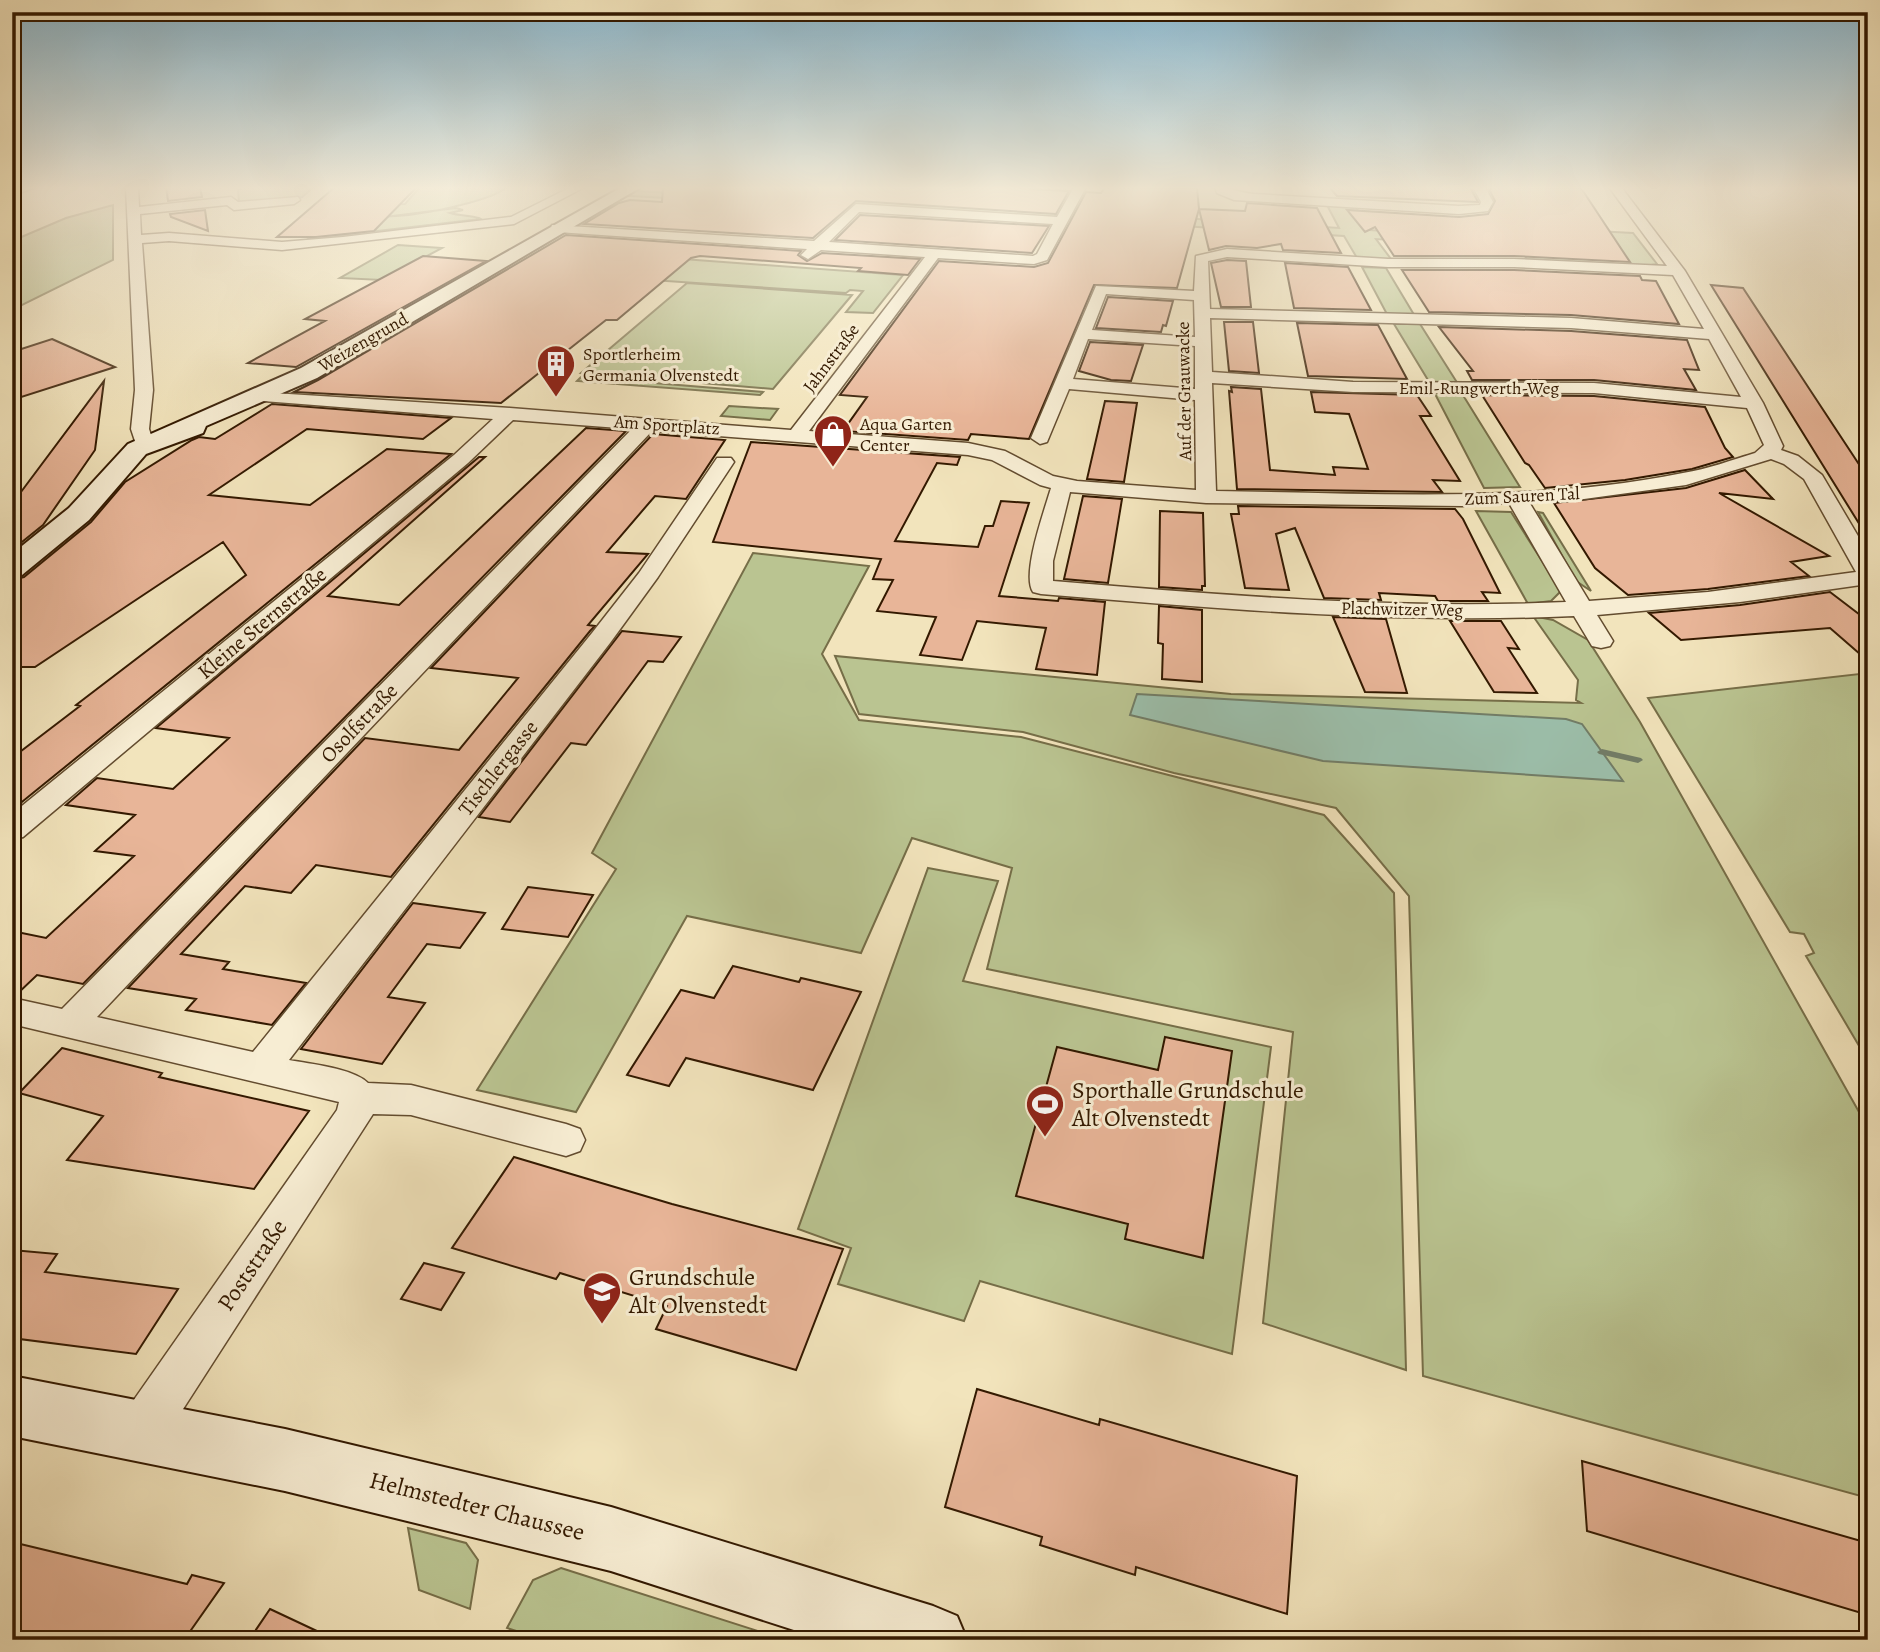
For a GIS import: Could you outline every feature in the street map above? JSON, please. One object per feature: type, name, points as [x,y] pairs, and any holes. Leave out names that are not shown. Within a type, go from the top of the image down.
[{"type":"main road","name":"Weizengrund","points":[[12,569],[79,514],[128,456],[157,439],[259,404],[263,396],[359,345],[496,264]]},
{"type":"main road","name":"Helmstedter Chaussee","points":[[12,1406],[285,1460],[611,1539],[933,1640]]},
{"type":"street","points":[[137,264],[144,390],[140,429],[157,439]]},
{"type":"street","name":"Jahnstraße","points":[[797,435],[926,264]]},
{"type":"street","name":"Auf der Grauwacke","points":[[1201,264],[1206,497]]},
{"type":"street","name":"Auf der Grauwacke","points":[[1554,264],[1678,271]]},
{"type":"street","points":[[1673,264],[1754,403],[1772,438],[1774,446],[1770,452]]},
{"type":"street","points":[[1040,438],[1060,383],[1084,334],[1101,289],[1202,304],[1559,323],[1715,335]]},
{"type":"street","points":[[1084,334],[1203,342]]},
{"type":"street","name":"Emil-Rungwerth-Weg","points":[[1060,383],[1594,388],[1754,403]]},
{"type":"street","name":"Am Sportplatz","points":[[263,396],[984,451],[1011,460],[1036,477],[1062,485]]},
{"type":"street","name":"Kleine Sternstraße","points":[[12,830],[461,459],[510,414]]},
{"type":"street","name":"Osolfstraße","points":[[70,1023],[649,424]]},
{"type":"street","name":"Zum Sauren Tal","points":[[1062,485],[1206,497],[1450,500],[1516,498],[1584,493],[1686,479],[1736,466],[1770,452]]},
{"type":"street","name":"Plachwitzer Weg","points":[[1062,485],[1042,561],[1041,587],[1232,603],[1428,611],[1583,608],[1714,599],[1868,575],[1811,475],[1791,460],[1770,452]]},
{"type":"street","name":"Tischlergasse","points":[[262,1067],[647,577],[724,462]]},
{"type":"street","points":[[1516,498],[1601,641]]},
{"type":"street","points":[[12,1011],[349,1088],[359,1098],[392,1097],[411,1100],[566,1140]]},
{"type":"street","name":"Poststraße","points":[[141,1431],[354,1115],[359,1098]]},
{"type":"shaded area","points":[[12,264],[105,264],[12,310]]},
{"type":"shaded area","points":[[364,264],[412,264],[382,280],[340,278]]},
{"type":"shaded area","points":[[659,264],[753,264],[903,275],[873,313],[846,312],[863,291],[850,290],[846,293],[636,279]]},
{"type":"shaded area","points":[[1613,264],[1656,264],[1645,266]]},
{"type":"shaded area","points":[[1362,267],[1386,268],[1416,318],[1389,318]]},
{"type":"shaded area","points":[[687,283],[852,295],[773,389],[581,373]]},
{"type":"shaded area","points":[[1394,324],[1420,324],[1458,384],[1431,385]]},
{"type":"shaded area","points":[[581,377],[763,392],[760,395],[577,381]]},
{"type":"shaded area","points":[[1434,392],[1461,392],[1520,487],[1484,488]]},
{"type":"shaded area","points":[[729,406],[778,409],[770,420],[721,416]]},
{"type":"shaded area","points":[[1476,511],[1511,512],[1561,591],[1551,601],[1528,604]]},
{"type":"shaded area","points":[[1538,512],[1543,513],[1591,591],[1576,581]]},
{"type":"shaded area","points":[[753,553],[869,566],[822,654],[859,720],[1021,737],[1324,815],[1394,893],[1406,1370],[1263,1323],[1293,1032],[987,969],[1012,868],[912,838],[861,953],[687,916],[576,1112],[477,1090],[616,869],[592,853]]},
{"type":"shaded area","points":[[1533,616],[1553,620],[1588,640],[1640,722],[1868,1128],[1868,1498],[1423,1376],[1409,896],[1336,808],[1174,773],[1023,732],[859,714],[835,656],[1231,694],[1581,703],[1576,700],[1578,680]]},
{"type":"shaded area","points":[[1868,673],[1868,1061],[1806,956],[1814,953],[1804,934],[1790,932],[1648,698]]},
{"type":"shaded area","points":[[1137,694],[1566,719],[1582,724],[1623,781],[1323,761],[1130,715]]},
{"type":"shaded area","name":"Sporthalle Grundschule Alt Olvenstedt","points":[[928,868],[998,881],[963,981],[1271,1047],[1232,1354],[980,1281],[964,1321],[838,1284],[851,1248],[798,1229]]},
{"type":"shaded area","points":[[408,1528],[466,1543],[478,1560],[470,1609],[419,1590]]},
{"type":"shaded area","points":[[561,1568],[786,1640],[544,1640],[507,1628],[533,1580]]},
{"type":"building","points":[[408,264],[480,264],[296,367],[248,363],[325,321],[305,319]]},
{"type":"building","points":[[516,264],[684,264],[617,320],[606,320],[501,403],[294,392]]},
{"type":"building","points":[[809,264],[916,264],[908,275],[858,271],[861,268]]},
{"type":"building","points":[[937,264],[1034,267],[1044,264],[1184,264],[1177,288],[1094,285],[1029,439],[971,434],[968,440],[843,431],[867,397],[840,395]]},
{"type":"building","points":[[1211,264],[1246,264],[1251,307],[1221,307]]},
{"type":"building","points":[[1285,264],[1348,267],[1371,310],[1294,308]]},
{"type":"building","points":[[1402,270],[1514,270],[1640,276],[1642,280],[1656,281],[1679,324],[1571,315],[1429,312]]},
{"type":"building","points":[[1711,285],[1743,288],[1868,478],[1868,538]]},
{"type":"building","points":[[1108,297],[1173,301],[1166,326],[1163,325],[1161,332],[1096,328]]},
{"type":"building","points":[[1224,322],[1253,322],[1259,373],[1229,371]]},
{"type":"building","points":[[1297,323],[1378,325],[1407,379],[1308,376]]},
{"type":"building","points":[[1439,327],[1571,331],[1687,340],[1699,370],[1684,369],[1696,390],[1594,380],[1472,380],[1467,371],[1473,371]]},
{"type":"building","points":[[52,339],[115,367],[12,400],[12,352]]},
{"type":"building","points":[[1090,342],[1143,345],[1131,381],[1111,380],[1079,371]]},
{"type":"building","points":[[104,381],[95,450],[43,525],[12,550],[12,504]]},
{"type":"building","points":[[1231,387],[1261,389],[1270,470],[1335,475],[1333,467],[1368,469],[1349,414],[1315,412],[1311,392],[1417,395],[1431,416],[1420,416],[1460,481],[1433,480],[1442,492],[1237,489],[1229,391],[1232,392]]},
{"type":"building","points":[[1482,395],[1594,396],[1705,407],[1725,448],[1733,457],[1692,469],[1625,480],[1545,488],[1525,463]]},
{"type":"building","points":[[1105,401],[1137,403],[1124,482],[1087,479]]},
{"type":"building","points":[[272,404],[451,418],[423,439],[307,429],[209,495],[310,505],[387,449],[451,454],[12,810],[12,758],[80,706],[76,705],[246,575],[223,542],[35,667],[12,667],[12,580],[24,577],[91,522],[125,482],[192,440],[199,437],[215,439]]},
{"type":"building","points":[[586,428],[626,431],[83,984],[37,975],[12,996],[12,931],[46,938],[134,856],[95,851],[135,815],[66,805],[97,778],[173,789],[229,738],[156,728],[479,457],[485,457],[328,596],[399,605]]},
{"type":"building","points":[[653,434],[725,440],[686,499],[655,496],[607,552],[648,554],[588,625],[595,626],[391,877],[316,865],[291,893],[245,886],[181,954],[229,962],[223,969],[306,983],[272,1025],[186,1010],[196,999],[128,988],[365,738],[459,750],[518,678],[431,668]]},
{"type":"building","points":[[751,442],[960,457],[957,465],[937,463],[895,541],[978,547],[985,526],[993,526],[1001,501],[1029,503],[999,596],[1105,602],[1097,675],[1036,669],[1046,628],[977,621],[962,660],[920,655],[936,617],[877,611],[893,580],[873,579],[881,559],[713,542]]},
{"type":"building","points":[[1745,470],[1773,499],[1719,493],[1829,556],[1791,562],[1809,576],[1708,589],[1628,595],[1595,568],[1554,503],[1686,488]]},
{"type":"building","points":[[1083,496],[1122,499],[1108,583],[1064,579]]},
{"type":"building","points":[[1238,506],[1455,509],[1463,519],[1500,593],[1482,592],[1488,601],[1438,601],[1435,596],[1379,593],[1381,600],[1324,598],[1295,528],[1276,534],[1289,590],[1245,588],[1231,514],[1239,514]]},
{"type":"building","points":[[1160,511],[1203,513],[1205,586],[1202,586],[1202,590],[1159,587]]},
{"type":"building","points":[[1830,592],[1868,621],[1868,661],[1830,628],[1681,640],[1649,613],[1740,605]]},
{"type":"building","points":[[1159,606],[1202,610],[1202,682],[1162,679],[1163,644],[1158,643]]},
{"type":"building","points":[[1333,617],[1386,619],[1407,693],[1365,692]]},
{"type":"building","points":[[1450,621],[1501,621],[1519,649],[1508,648],[1537,693],[1494,692]]},
{"type":"building","points":[[622,631],[681,637],[663,662],[648,661],[586,745],[571,743],[510,822],[479,817]]},
{"type":"building","points":[[528,887],[593,895],[568,937],[502,929]]},
{"type":"building","points":[[413,903],[485,913],[460,948],[427,944],[388,997],[425,1003],[382,1064],[301,1049]]},
{"type":"building","points":[[733,966],[799,982],[801,978],[861,992],[813,1090],[686,1058],[669,1086],[627,1075],[681,990],[714,998]]},
{"type":"building","points":[[1165,1037],[1232,1051],[1203,1258],[1125,1239],[1128,1224],[1016,1196],[1057,1047],[1158,1070]]},
{"type":"building","points":[[62,1048],[162,1073],[159,1077],[309,1111],[254,1189],[67,1160],[103,1116],[19,1093]]},
{"type":"building","points":[[514,1157],[672,1204],[843,1249],[796,1370],[656,1329],[667,1306],[560,1273],[556,1279],[452,1248]]},
{"type":"building","points":[[12,1250],[57,1254],[45,1272],[178,1289],[136,1354],[12,1338]]},
{"type":"building","points":[[424,1263],[464,1273],[441,1310],[401,1299]]},
{"type":"building","points":[[977,1389],[1099,1425],[1100,1419],[1297,1476],[1287,1614],[1136,1567],[1135,1575],[1040,1545],[1042,1537],[945,1507]]},
{"type":"building","points":[[1582,1461],[1868,1543],[1868,1615],[1587,1531]]},
{"type":"building","points":[[12,1542],[187,1584],[192,1575],[224,1583],[184,1640],[12,1640]]},
{"type":"building","points":[[270,1609],[336,1640],[249,1640]]},
{"type":"waterway","points":[[1602,752],[1638,760]]},
{"type":"place","name":"Sportlerheim Germania Olvenstedt","points":[[556,398]]},
{"type":"place","name":"Aqua Garten Center","points":[[833,468]]},
{"type":"place","name":"Sporthalle Grundschule Alt Olvenstedt","points":[[1045,1138]]},
{"type":"place","name":"Grundschule Alt Olvenstedt","points":[[602,1325]]}]
